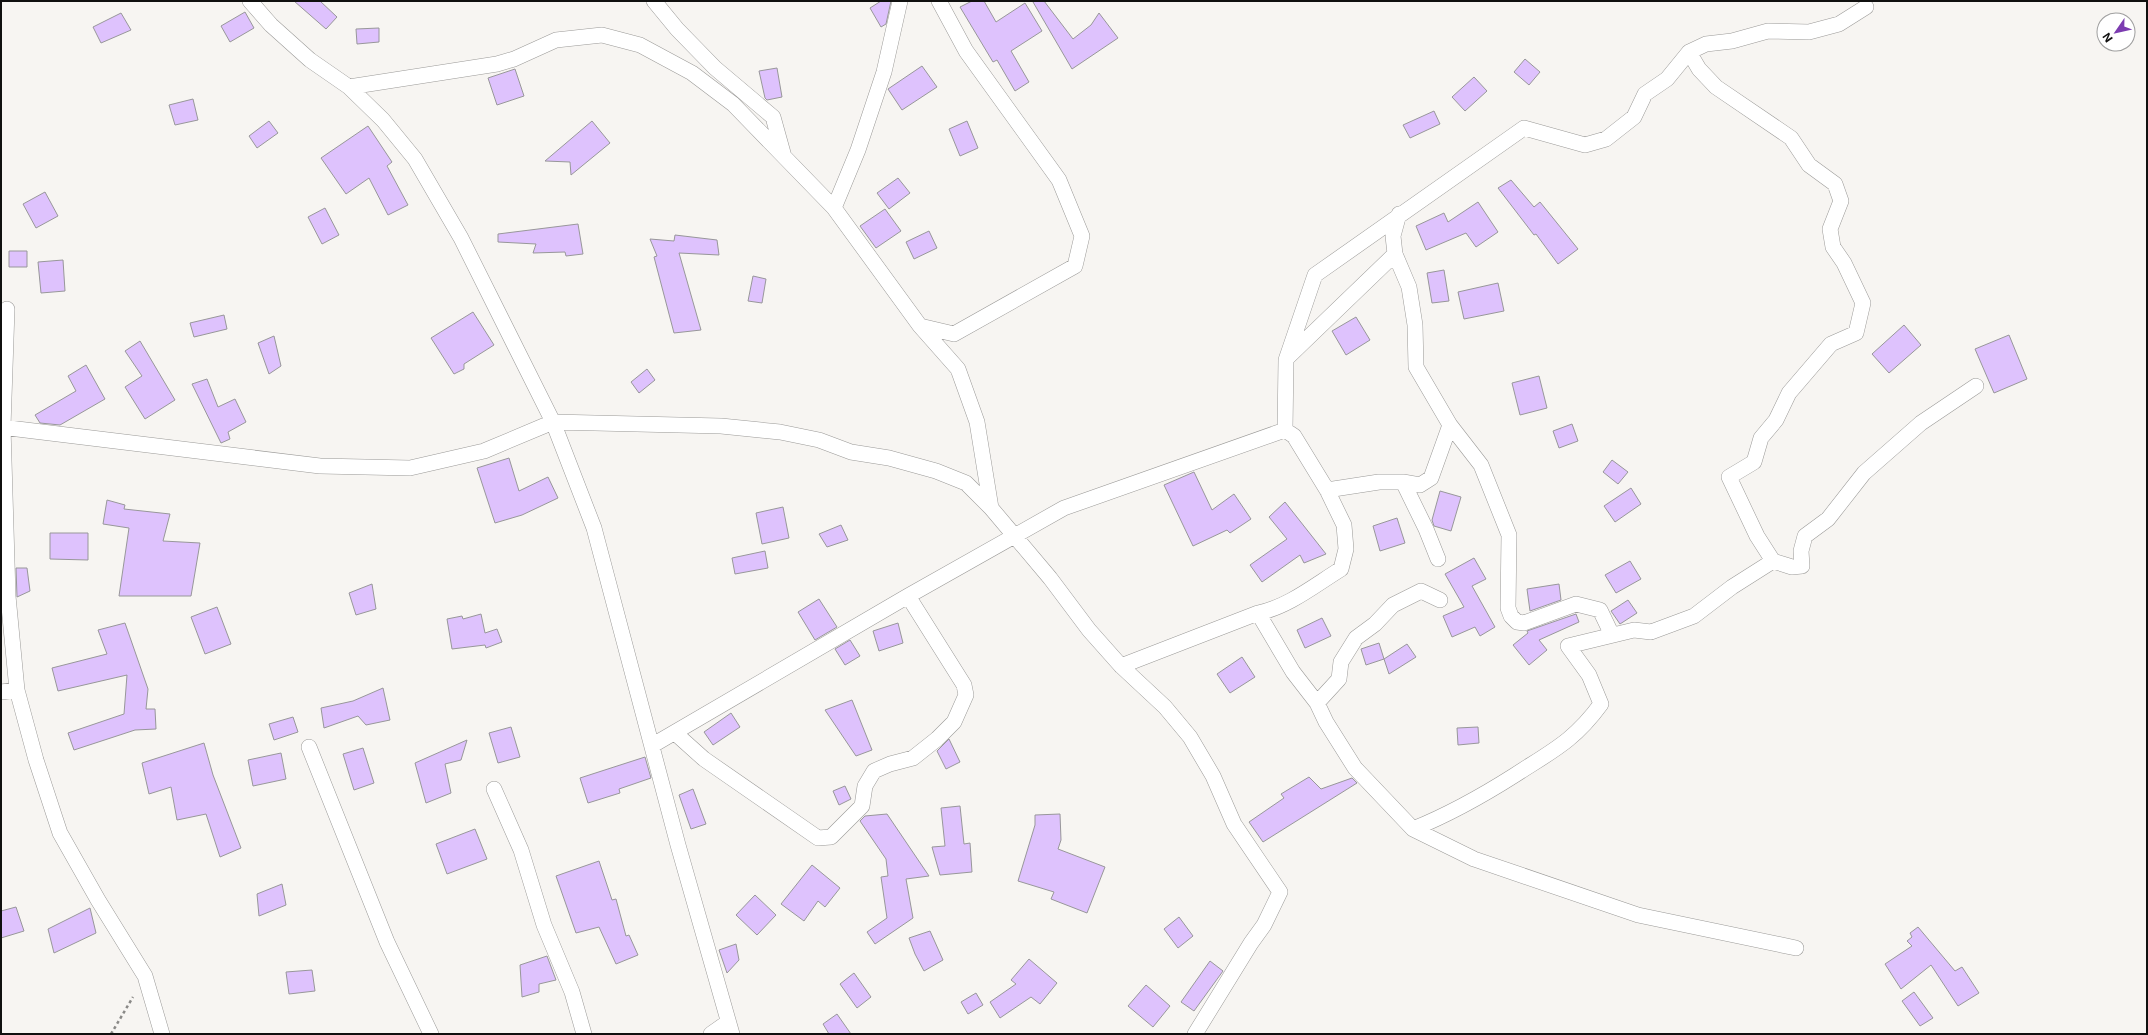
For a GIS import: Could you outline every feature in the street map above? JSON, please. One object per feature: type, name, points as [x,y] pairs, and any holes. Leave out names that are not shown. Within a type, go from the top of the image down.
[{"type":"street","points":[[250,1],[271,25],[310,60],[349,87],[383,120],[416,159],[461,238],[553,422],[594,528],[653,745],[678,846],[730,1028],[711,1034]]},
{"type":"street","points":[[654,1],[677,29],[714,68],[773,117],[784,156]]},
{"type":"street","points":[[834,208],[858,150],[884,72],[900,1]]},
{"type":"street","points":[[920,326],[954,334],[1075,266],[1082,236],[1059,180],[966,51],[939,1]]},
{"type":"street","points":[[1285,430],[1286,360],[1315,275],[1399,214],[1524,128],[1585,145],[1606,139],[1634,117],[1645,94],[1667,79],[1689,52],[1706,44],[1732,41],[1768,31],[1809,32],[1839,24],[1866,7]]},
{"type":"street","points":[[349,87],[497,64],[514,59],[556,40],[602,35],[640,45],[692,73],[733,104],[834,208],[920,326],[958,369],[977,422],[990,508]]},
{"type":"street","points":[[1689,52],[1700,69],[1716,87],[1790,138],[1809,165],[1835,184],[1841,201],[1830,230],[1833,246],[1844,264],[1863,303],[1856,333],[1830,344],[1822,353],[1789,393],[1776,420],[1761,438],[1754,462],[1729,477],[1757,536],[1773,561],[1792,567],[1802,566],[1802,551],[1805,536],[1828,519],[1864,473],[1921,423],[1976,386]]},
{"type":"street","points":[[1399,214],[1393,236],[1395,254],[1409,287],[1415,325],[1416,367],[1450,425],[1481,465],[1509,535],[1508,608],[1511,616],[1517,622],[1524,623],[1576,604],[1600,610],[1612,635]]},
{"type":"street","points":[[1286,360],[1395,254]]},
{"type":"street","points":[[7,309],[2,427],[8,596],[17,690],[36,760],[60,833],[98,900],[145,976],[162,1034]]},
{"type":"street","points":[[2,427],[320,466],[410,468],[484,451],[553,422],[721,426],[780,432],[819,440],[851,452],[890,458],[936,471],[966,483],[990,508],[1050,578],[1089,630],[1121,666],[1165,708],[1190,737],[1213,776],[1234,824],[1280,892],[1264,925],[1251,943],[1195,1034]]},
{"type":"street","points":[[1327,490],[1379,482],[1402,482],[1420,485],[1431,478],[1450,425]]},
{"type":"street","points":[[653,745],[908,596],[1064,508],[1285,430]]},
{"type":"street","points":[[1121,666],[1258,613],[1269,611],[1341,569],[1346,549],[1344,525],[1327,490],[1294,436],[1285,430]]},
{"type":"street","points":[[1402,482],[1426,528],[1438,559]]},
{"type":"street","points":[[1413,829],[1449,814],[1491,791],[1567,742],[1589,720],[1601,704],[1589,675],[1568,646],[1634,630],[1651,632],[1694,616],[1732,587],[1773,561]]},
{"type":"street","points":[[1317,703],[1339,679],[1341,662],[1356,638],[1375,624],[1393,605],[1421,591],[1440,600]]},
{"type":"street","points":[[675,733],[704,758],[818,838],[831,837],[862,806],[864,786],[874,771],[890,764],[913,758],[937,739],[954,722],[966,695],[964,685],[908,596]]},
{"type":"street","points":[[1258,613],[1293,672],[1317,703],[1326,722],[1355,768],[1413,829],[1474,860],[1638,915],[1796,948]]},
{"type":"street","points":[[1,692],[17,690]]},
{"type":"street","points":[[309,747],[387,942],[431,1034]]},
{"type":"street","points":[[494,789],[521,850],[544,925],[572,992],[584,1034]]},
{"type":"path","points":[[111,1034],[145,976]]},
{"type":"building","points":[[294,1],[320,1],[337,17],[326,29]]},
{"type":"building","points":[[881,1],[891,1],[886,24],[881,27],[870,8]]},
{"type":"building","points":[[972,1],[984,1],[996,22],[1025,3],[1042,31],[1011,51],[1029,82],[1015,91],[997,60],[993,62],[960,7]]},
{"type":"building","points":[[1044,1],[1073,39],[1091,25],[1099,13],[1118,38],[1072,69],[1033,2]]},
{"type":"building","points":[[245,12],[254,28],[230,42],[221,26]]},
{"type":"building","points":[[121,13],[131,30],[101,43],[93,27]]},
{"type":"building","points":[[379,28],[379,42],[357,44],[356,29]]},
{"type":"building","points":[[1525,59],[1540,72],[1529,85],[1514,72]]},
{"type":"building","points":[[922,66],[937,87],[902,110],[888,89]]},
{"type":"building","points":[[777,68],[782,97],[767,100],[765,98],[759,71]]},
{"type":"building","points":[[515,69],[524,96],[497,105],[488,78]]},
{"type":"building","points":[[1474,77],[1487,91],[1465,111],[1452,97]]},
{"type":"building","points":[[193,99],[198,120],[175,125],[169,105]]},
{"type":"building","points":[[1434,111],[1440,124],[1410,138],[1403,125]]},
{"type":"building","points":[[269,121],[278,133],[257,148],[249,136]]},
{"type":"building","points":[[592,121],[610,143],[571,175],[570,162],[545,161]]},
{"type":"building","points":[[967,121],[978,148],[960,156],[949,129]]},
{"type":"building","points":[[368,126],[392,162],[387,166],[408,205],[388,215],[369,178],[346,194],[321,158]]},
{"type":"building","points":[[898,178],[910,193],[889,209],[877,193]]},
{"type":"building","points":[[1511,180],[1534,207],[1540,202],[1578,249],[1558,264],[1536,234],[1534,235],[1498,188]]},
{"type":"building","points":[[45,192],[58,216],[36,228],[23,204]]},
{"type":"building","points":[[1478,202],[1498,232],[1476,247],[1466,233],[1426,250],[1416,226],[1444,213],[1448,222]]},
{"type":"building","points":[[325,208],[339,235],[322,244],[308,217]]},
{"type":"building","points":[[885,209],[901,231],[876,248],[860,226]]},
{"type":"building","points":[[578,224],[583,254],[566,256],[565,252],[533,253],[536,244],[498,242],[498,234]]},
{"type":"building","points":[[929,231],[937,248],[914,259],[906,242]]},
{"type":"building","points":[[675,235],[717,240],[719,255],[679,253],[701,330],[674,333],[654,257],[657,256],[650,239],[674,241]]},
{"type":"building","points":[[9,251],[27,251],[27,267],[9,267]]},
{"type":"building","points":[[63,260],[65,291],[41,293],[38,262]]},
{"type":"building","points":[[1444,270],[1449,301],[1432,303],[1427,273]]},
{"type":"building","points":[[753,276],[766,279],[762,303],[748,301]]},
{"type":"building","points":[[1498,283],[1504,311],[1464,319],[1458,292]]},
{"type":"building","points":[[473,312],[494,345],[464,364],[464,369],[454,374],[431,338]]},
{"type":"building","points":[[224,315],[227,329],[194,337],[190,323]]},
{"type":"building","points":[[1356,317],[1370,340],[1346,355],[1332,331]]},
{"type":"building","points":[[1904,325],[1921,345],[1889,373],[1872,354]]},
{"type":"building","points":[[2009,335],[2027,379],[1994,393],[1975,349]]},
{"type":"building","points":[[274,336],[281,366],[269,374],[258,343]]},
{"type":"building","points":[[140,341],[175,400],[145,419],[125,387],[142,376],[125,351]]},
{"type":"building","points":[[86,365],[105,399],[60,425],[40,423],[35,415],[76,391],[68,376]]},
{"type":"building","points":[[647,369],[655,380],[639,393],[631,382]]},
{"type":"building","points":[[1539,376],[1547,408],[1520,415],[1512,383]]},
{"type":"building","points":[[207,379],[218,407],[235,399],[246,422],[228,432],[230,439],[221,443],[192,384]]},
{"type":"building","points":[[1572,424],[1578,441],[1559,448],[1553,431]]},
{"type":"building","points":[[509,458],[519,491],[548,477],[558,498],[522,515],[495,523],[477,468]]},
{"type":"building","points":[[1612,460],[1628,472],[1618,484],[1603,472]]},
{"type":"building","points":[[1194,472],[1212,510],[1234,494],[1251,519],[1230,533],[1227,530],[1193,546],[1164,485]]},
{"type":"building","points":[[1631,488],[1641,504],[1615,522],[1604,506]]},
{"type":"building","points":[[1440,491],[1461,497],[1451,531],[1434,526],[1432,520]]},
{"type":"building","points":[[107,500],[125,505],[124,509],[170,514],[163,541],[200,543],[191,596],[119,596],[129,528],[103,524]]},
{"type":"building","points":[[1285,502],[1326,554],[1304,563],[1300,555],[1262,582],[1250,565],[1287,539],[1269,517]]},
{"type":"building","points":[[783,507],[789,538],[762,544],[756,513]]},
{"type":"building","points":[[1397,518],[1405,543],[1380,551],[1373,526]]},
{"type":"building","points":[[841,525],[848,540],[827,547],[819,534]]},
{"type":"building","points":[[50,533],[88,533],[88,560],[50,559]]},
{"type":"building","points":[[765,551],[768,568],[735,574],[732,558]]},
{"type":"building","points":[[1474,558],[1486,579],[1472,586],[1495,627],[1480,636],[1475,627],[1452,637],[1443,616],[1464,607],[1445,574]]},
{"type":"building","points":[[1630,561],[1641,579],[1616,593],[1605,575]]},
{"type":"building","points":[[16,568],[27,568],[30,591],[17,597]]},
{"type":"building","points":[[372,584],[376,609],[356,615],[349,593]]},
{"type":"building","points":[[1559,584],[1561,600],[1530,611],[1527,589]]},
{"type":"building","points":[[819,599],[837,627],[815,640],[798,612]]},
{"type":"building","points":[[1628,600],[1637,613],[1620,624],[1611,611]]},
{"type":"building","points":[[217,607],[231,644],[205,654],[191,617]]},
{"type":"building","points":[[481,614],[485,633],[497,629],[502,642],[486,648],[485,645],[452,649],[447,619],[462,616],[463,619]]},
{"type":"building","points":[[1576,614],[1579,622],[1539,640],[1547,650],[1529,665],[1513,645],[1528,633],[1527,631]]},
{"type":"building","points":[[1322,618],[1331,636],[1305,648],[1297,630]]},
{"type":"building","points":[[125,623],[148,689],[146,709],[155,709],[156,729],[135,730],[74,750],[68,733],[124,714],[127,675],[58,691],[52,668],[107,654],[98,630]]},
{"type":"building","points":[[898,623],[903,643],[879,651],[873,631]]},
{"type":"building","points":[[850,640],[860,656],[845,665],[835,649]]},
{"type":"building","points":[[1379,643],[1384,659],[1366,665],[1361,649]]},
{"type":"building","points":[[1407,644],[1416,657],[1389,674],[1384,659]]},
{"type":"building","points":[[1242,657],[1255,677],[1230,693],[1217,674]]},
{"type":"building","points":[[383,688],[390,720],[366,725],[358,716],[324,728],[321,708],[353,701]]},
{"type":"building","points":[[852,700],[872,750],[856,756],[825,710]]},
{"type":"building","points":[[731,713],[740,727],[713,745],[704,732]]},
{"type":"building","points":[[293,717],[298,732],[274,740],[269,724]]},
{"type":"building","points":[[511,727],[520,757],[498,763],[489,733]]},
{"type":"building","points":[[1478,727],[1479,743],[1458,745],[1457,728]]},
{"type":"building","points":[[949,739],[960,762],[946,769],[937,751]]},
{"type":"building","points":[[467,740],[461,760],[445,764],[451,793],[426,803],[415,763]]},
{"type":"building","points":[[204,743],[213,775],[241,848],[220,857],[206,814],[177,820],[171,787],[149,794],[142,763]]},
{"type":"building","points":[[363,748],[374,783],[354,790],[343,754]]},
{"type":"building","points":[[281,753],[286,779],[253,786],[248,760]]},
{"type":"building","points":[[645,757],[651,778],[619,789],[620,793],[588,803],[580,778]]},
{"type":"building","points":[[1309,777],[1321,789],[1352,778],[1357,783],[1263,842],[1249,822],[1284,798],[1281,794]]},
{"type":"building","points":[[845,786],[851,799],[839,805],[833,791]]},
{"type":"building","points":[[693,789],[706,824],[691,829],[679,795]]},
{"type":"building","points":[[960,806],[964,844],[970,843],[972,872],[940,875],[932,847],[945,846],[941,808]]},
{"type":"building","points":[[887,814],[929,876],[906,879],[913,918],[875,944],[867,932],[887,918],[881,877],[888,876],[886,859],[860,821],[865,816]]},
{"type":"building","points":[[1060,814],[1061,840],[1058,849],[1105,867],[1087,913],[1051,899],[1054,892],[1018,881],[1035,825],[1035,815]]},
{"type":"building","points":[[475,829],[487,859],[447,874],[436,844]]},
{"type":"building","points":[[599,861],[612,900],[616,899],[626,936],[629,935],[638,955],[616,964],[599,927],[576,933],[556,876]]},
{"type":"building","points":[[812,865],[840,888],[825,907],[818,901],[804,921],[781,904]]},
{"type":"building","points":[[282,884],[286,905],[259,916],[257,894]]},
{"type":"building","points":[[755,895],[776,915],[757,935],[736,915]]},
{"type":"building","points":[[16,907],[24,931],[1,938],[1,911]]},
{"type":"building","points":[[90,908],[96,933],[54,953],[48,929]]},
{"type":"building","points":[[1179,917],[1193,936],[1178,948],[1164,929]]},
{"type":"building","points":[[1918,927],[1955,971],[1962,967],[1979,993],[1958,1006],[1931,965],[1901,989],[1885,964],[1912,946],[1907,941],[1912,937],[1910,933]]},
{"type":"building","points":[[930,931],[943,960],[924,971],[909,938]]},
{"type":"building","points":[[736,944],[739,960],[727,973],[719,950]]},
{"type":"building","points":[[547,956],[556,980],[539,984],[539,992],[522,997],[520,965]]},
{"type":"building","points":[[1029,959],[1057,983],[1040,1004],[1031,997],[1000,1018],[990,1002],[1016,984],[1011,980]]},
{"type":"building","points":[[1210,961],[1223,971],[1194,1011],[1181,1002]]},
{"type":"building","points":[[312,970],[315,991],[289,994],[286,972]]},
{"type":"building","points":[[854,973],[871,997],[857,1008],[840,984]]},
{"type":"building","points":[[1146,985],[1170,1006],[1153,1027],[1128,1006]]},
{"type":"building","points":[[1914,992],[1933,1018],[1920,1026],[1902,1001]]},
{"type":"building","points":[[976,993],[983,1005],[968,1014],[961,1002]]},
{"type":"building","points":[[837,1014],[851,1034],[829,1034],[823,1024]]}]
